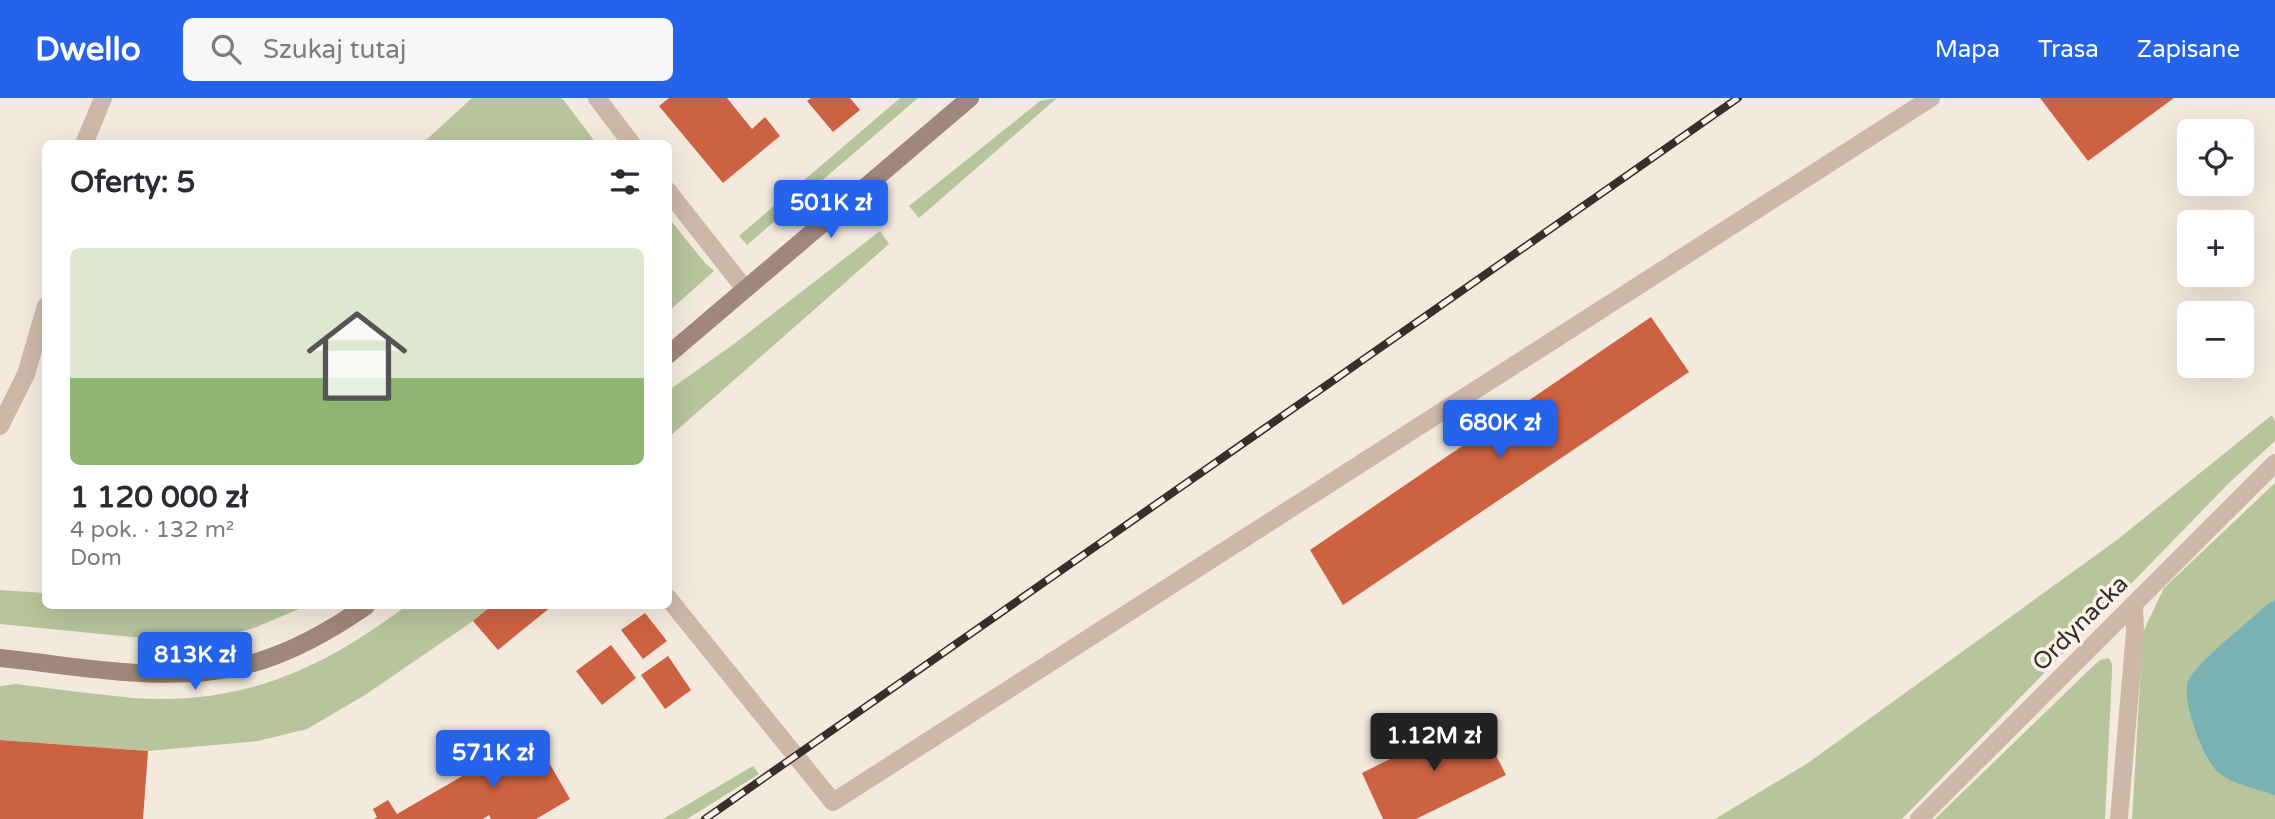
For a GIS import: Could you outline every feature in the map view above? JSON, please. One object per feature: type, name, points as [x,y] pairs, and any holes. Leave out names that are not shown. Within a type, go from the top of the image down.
[{"type":"street","points":[[86,140],[103,98]]},
{"type":"street","points":[[597,98],[629,140]]},
{"type":"street","points":[[672,352],[971,98]]},
{"type":"street","points":[[672,603],[833,802],[1931,98]]},
{"type":"street","points":[[672,196],[745,289]]},
{"type":"street","points":[[0,426],[26,374],[42,320]]},
{"type":"street","name":"Ordynacka","points":[[1919,819],[2275,463]]},
{"type":"street","points":[[2119,819],[2135,632],[2134,604]]},
{"type":"street","points":[[0,657],[144,674],[215,671],[248,665],[283,652],[320,635],[361,609]]},
{"type":"green space","points":[[472,98],[562,98],[594,140],[472,140],[426,140]]},
{"type":"green space","points":[[900,98],[918,98],[747,245],[739,236]]},
{"type":"green space","points":[[1057,98],[919,218],[909,206],[1040,101]]},
{"type":"green space","points":[[672,222],[705,263],[714,271],[672,308]]},
{"type":"green space","points":[[880,231],[889,244],[672,434],[672,388],[734,344]]},
{"type":"green space","points":[[2272,415],[2275,422],[2275,441],[2230,482],[1902,819],[1715,819],[1808,763],[2117,540]]},
{"type":"green space","points":[[2275,483],[2275,819],[2132,819],[2143,632],[2164,588]]},
{"type":"green space","points":[[0,590],[42,593],[42,609],[299,609],[254,628],[225,636],[173,641],[0,624]]},
{"type":"green space","points":[[402,609],[487,609],[365,695],[307,729],[258,741],[148,751],[0,740],[0,686],[16,684],[133,698],[210,696],[279,679],[343,648]]},
{"type":"green space","points":[[2109,658],[2112,673],[2105,819],[1935,819],[2090,669],[2100,660]]},
{"type":"green space","points":[[753,766],[759,774],[687,819],[663,819]]},
{"type":"water","points":[[2275,600],[2275,795],[2232,781],[2213,766],[2200,743],[2190,713],[2187,687],[2189,679],[2203,662]]},
{"type":"building","points":[[669,98],[727,98],[752,129],[765,117],[780,136],[723,183],[659,106]]},
{"type":"building","points":[[811,98],[850,98],[860,110],[833,132],[807,101]]},
{"type":"building","points":[[2040,98],[2174,98],[2088,161]]},
{"type":"building","points":[[1651,317],[1689,372],[1343,605],[1310,550]]},
{"type":"building","points":[[487,609],[548,609],[498,650],[473,621]]},
{"type":"building","points":[[645,613],[667,641],[643,659],[621,630]]},
{"type":"building","points":[[611,645],[636,678],[602,705],[576,671]]},
{"type":"building","points":[[668,656],[691,690],[665,709],[641,675]]},
{"type":"building","points":[[1476,716],[1506,775],[1416,819],[1383,819],[1362,773]]},
{"type":"building","points":[[533,735],[570,799],[536,819],[491,819],[489,815],[483,819],[374,819],[377,817],[373,809],[388,800],[397,814]]},
{"type":"building","points":[[0,740],[148,751],[143,819],[0,819]]},
{"type":"railway","points":[[705,819],[1738,98]]}]
